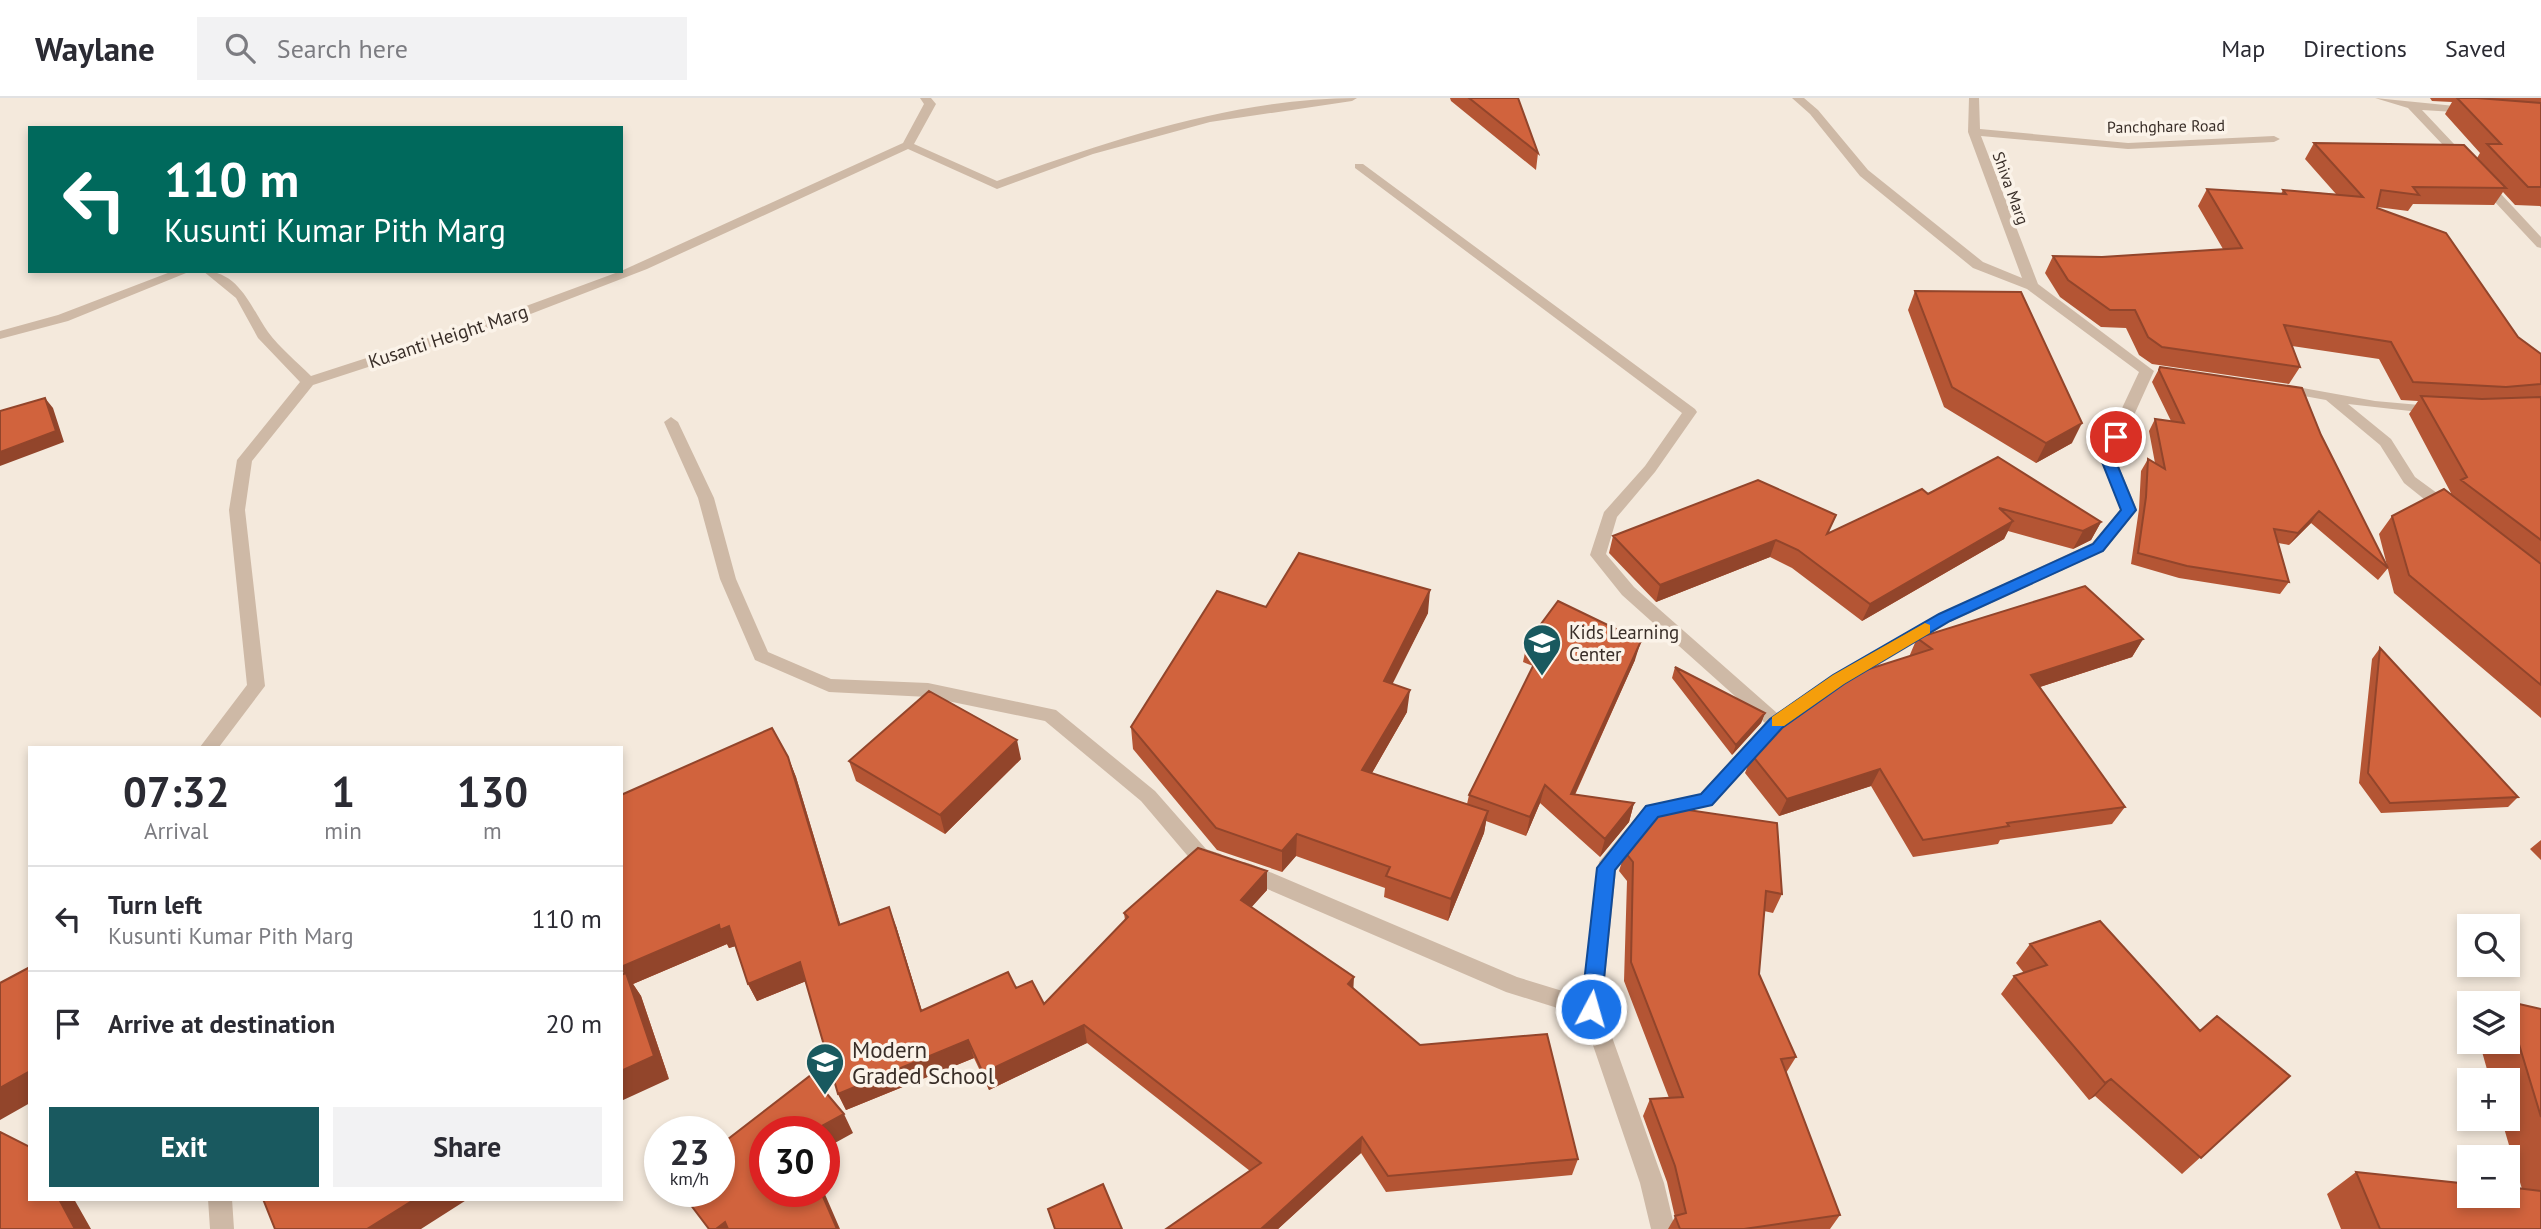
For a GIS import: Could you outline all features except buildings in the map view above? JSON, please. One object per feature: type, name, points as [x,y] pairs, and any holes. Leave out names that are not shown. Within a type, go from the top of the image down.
[{"type":"street","points":[[925,98],[930,104],[908,145],[997,185],[1089,152],[1209,119],[1352,98]]},
{"type":"street","points":[[1663,1229],[1652,1183],[1591,1009],[1606,868],[1652,811],[1706,800],[1776,723],[1839,680],[1944,618],[2098,547],[2129,510],[2107,457],[2153,371],[2032,286],[1979,265],[1864,173],[1814,112],[1797,98]]},
{"type":"street","name":"Shiva Marg","points":[[1974,98],[1975,132],[2032,286]]},
{"type":"street","points":[[2380,98],[2412,106],[2490,112]]},
{"type":"street","points":[[2412,106],[2541,244]]},
{"type":"street","name":"Panchghare Road","points":[[1975,132],[2128,146],[2274,139]]},
{"type":"street","name":"Kusanti Height Marg","points":[[308,382],[523,312],[642,266],[908,145]]},
{"type":"street","points":[[1359,166],[1690,412],[1650,468],[1610,516],[1598,555],[1628,591],[1776,723]]},
{"type":"street","points":[[0,335],[63,318],[180,273]]},
{"type":"street","points":[[210,746],[256,686],[237,510],[245,460],[308,382],[263,335],[241,296],[212,273]]},
{"type":"street","points":[[2262,385],[2375,405],[2454,411]]},
{"type":"street","points":[[2329,397],[2386,442],[2409,480],[2460,518]]},
{"type":"street","points":[[671,422],[706,498],[728,579],[761,656],[829,685],[928,690],[1050,715],[1148,796],[1199,855],[1274,881],[1513,985],[1591,1009]]},
{"type":"street","points":[[220,1201],[222,1229]]},
{"type":"slow traffic","points":[[1778,722],[1839,680],[1925,629]]},
{"type":"place","name":"Kids Learning Center","points":[[1542,677]]},
{"type":"place","name":"Modern Graded School","points":[[825,1096]]},
{"type":"route","points":[[1591,1009],[1606,868],[1652,811],[1706,800],[1776,723],[1839,680],[1944,618],[2098,547],[2129,510],[2107,457],[2116,437]]}]
